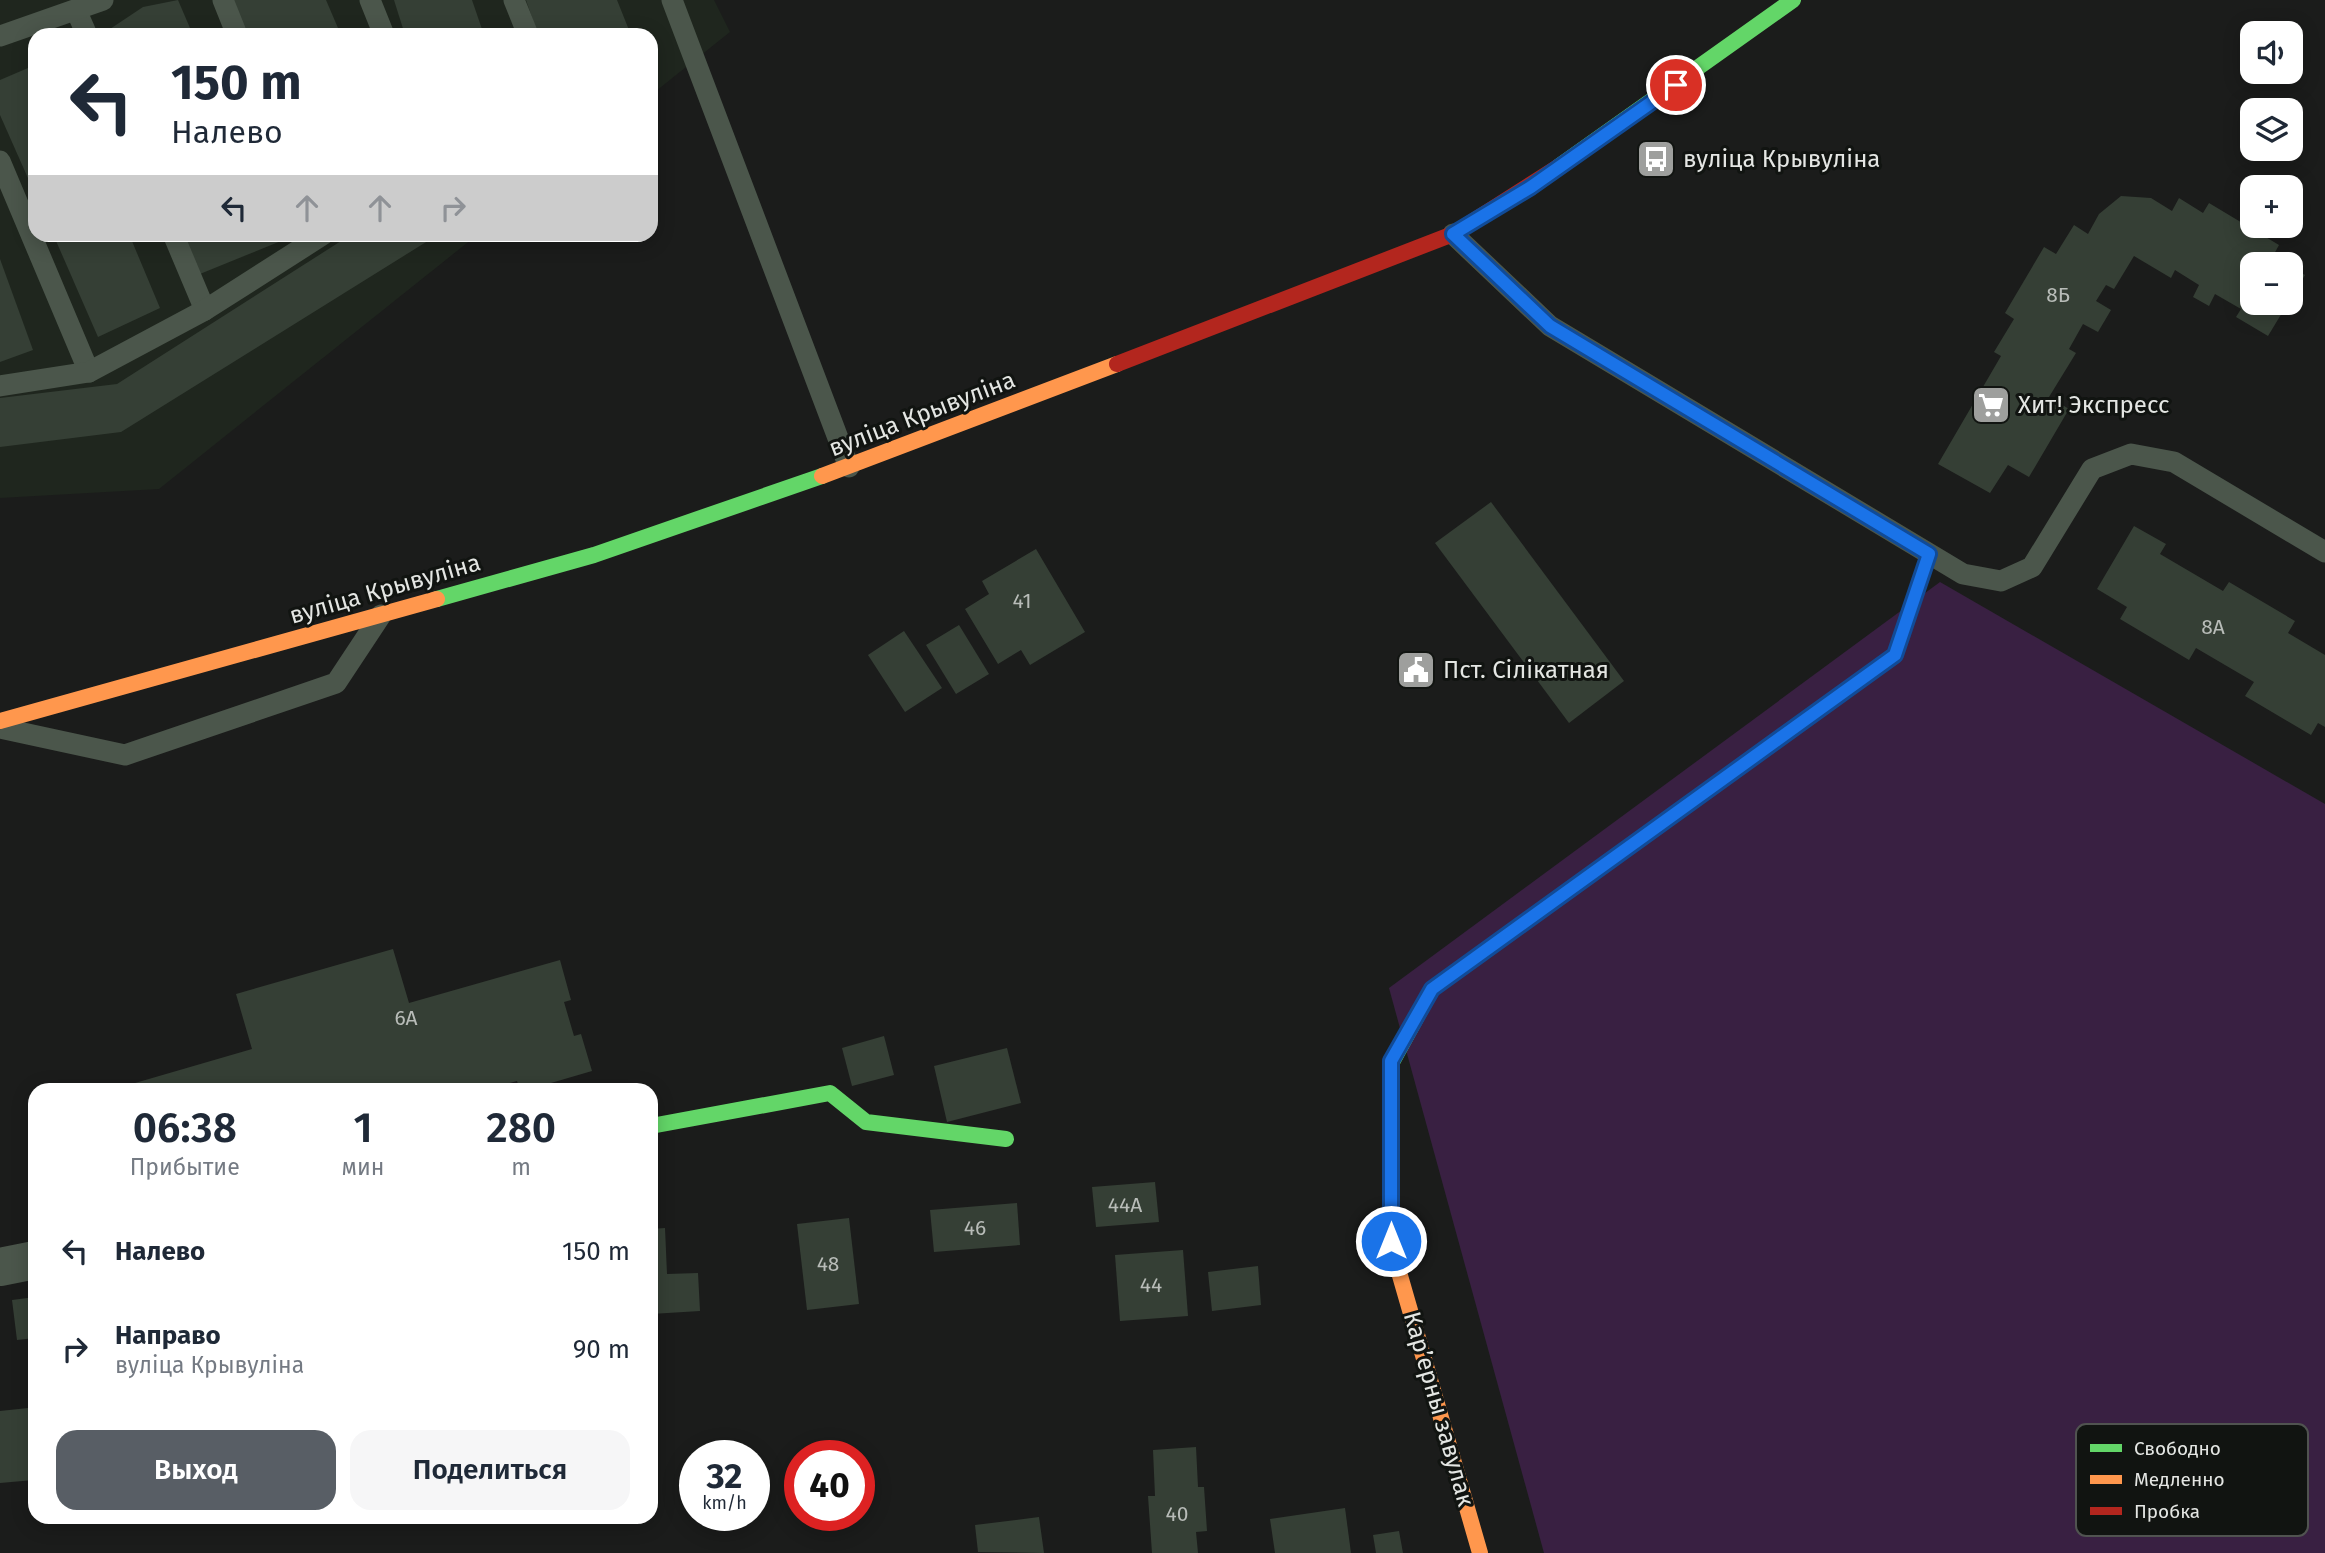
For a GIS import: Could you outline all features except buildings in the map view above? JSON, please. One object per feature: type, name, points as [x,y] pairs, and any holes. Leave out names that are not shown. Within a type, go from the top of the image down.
[{"type":"main road","name":"вуліца Крывуліна","points":[[0,721],[594,555],[849,467],[1453,234],[1578,154],[1793,0]]},
{"type":"main road","name":"Карʼерны завулак","points":[[1480,1553],[1391,1241],[1391,1061],[1432,989],[1895,655],[1929,554]]},
{"type":"main road","points":[[658,1125],[830,1093],[866,1122],[1006,1139]]},
{"type":"street","points":[[0,1267],[28,1261]]},
{"type":"lane","points":[[0,36],[103,0]]},
{"type":"lane","points":[[223,0],[234,28]]},
{"type":"lane","points":[[370,0],[381,28]]},
{"type":"lane","points":[[514,0],[525,28]]},
{"type":"lane","points":[[672,0],[849,467]]},
{"type":"lane","points":[[76,10],[84,28]]},
{"type":"lane","points":[[0,161],[28,227]]},
{"type":"lane","points":[[1453,234],[1550,326],[1963,574],[2001,580],[2032,567],[2092,469],[2130,454],[2174,462],[2325,552]]},
{"type":"lane","points":[[34,242],[89,372]]},
{"type":"lane","points":[[176,242],[205,310]]},
{"type":"lane","points":[[0,386],[89,372],[205,310],[311,242]]},
{"type":"lane","points":[[0,728],[125,755],[336,683],[383,614]]},
{"type":"shaded area","points":[[0,0],[714,0],[730,32],[658,89],[658,28],[28,28],[28,242],[468,242],[159,489],[0,498]]},
{"type":"shaded area","points":[[1940,582],[2325,804],[2325,1553],[1544,1553],[1389,988]]},
{"type":"traffic: fast","points":[[1558,167],[1793,0]]},
{"type":"traffic: fast","points":[[437,599],[594,555],[822,476]]},
{"type":"traffic: fast","points":[[1391,1064],[1432,989],[1831,701]]},
{"type":"traffic: fast","points":[[658,1125],[830,1093],[866,1122],[1006,1139]]},
{"type":"traffic: slow","points":[[822,476],[1117,364]]},
{"type":"traffic: slow","points":[[1831,701],[1895,655],[1929,554]]},
{"type":"traffic: slow","points":[[0,721],[437,599]]},
{"type":"traffic: slow","points":[[1391,1064],[1390,1241],[1480,1553]]},
{"type":"traffic: jam","points":[[1117,364],[1453,234],[1558,167]]},
{"type":"place","name":"вуліца Крывуліна","points":[[1656,159]]},
{"type":"place","name":"Хит! Экспресс","points":[[1991,405]]},
{"type":"place","name":"Пст. Сілікатная","points":[[1416,670]]},
{"type":"route","points":[[1391,1241],[1391,1061],[1432,989],[1895,655],[1929,554],[1550,326],[1453,234],[1531,187],[1676,85]]}]
